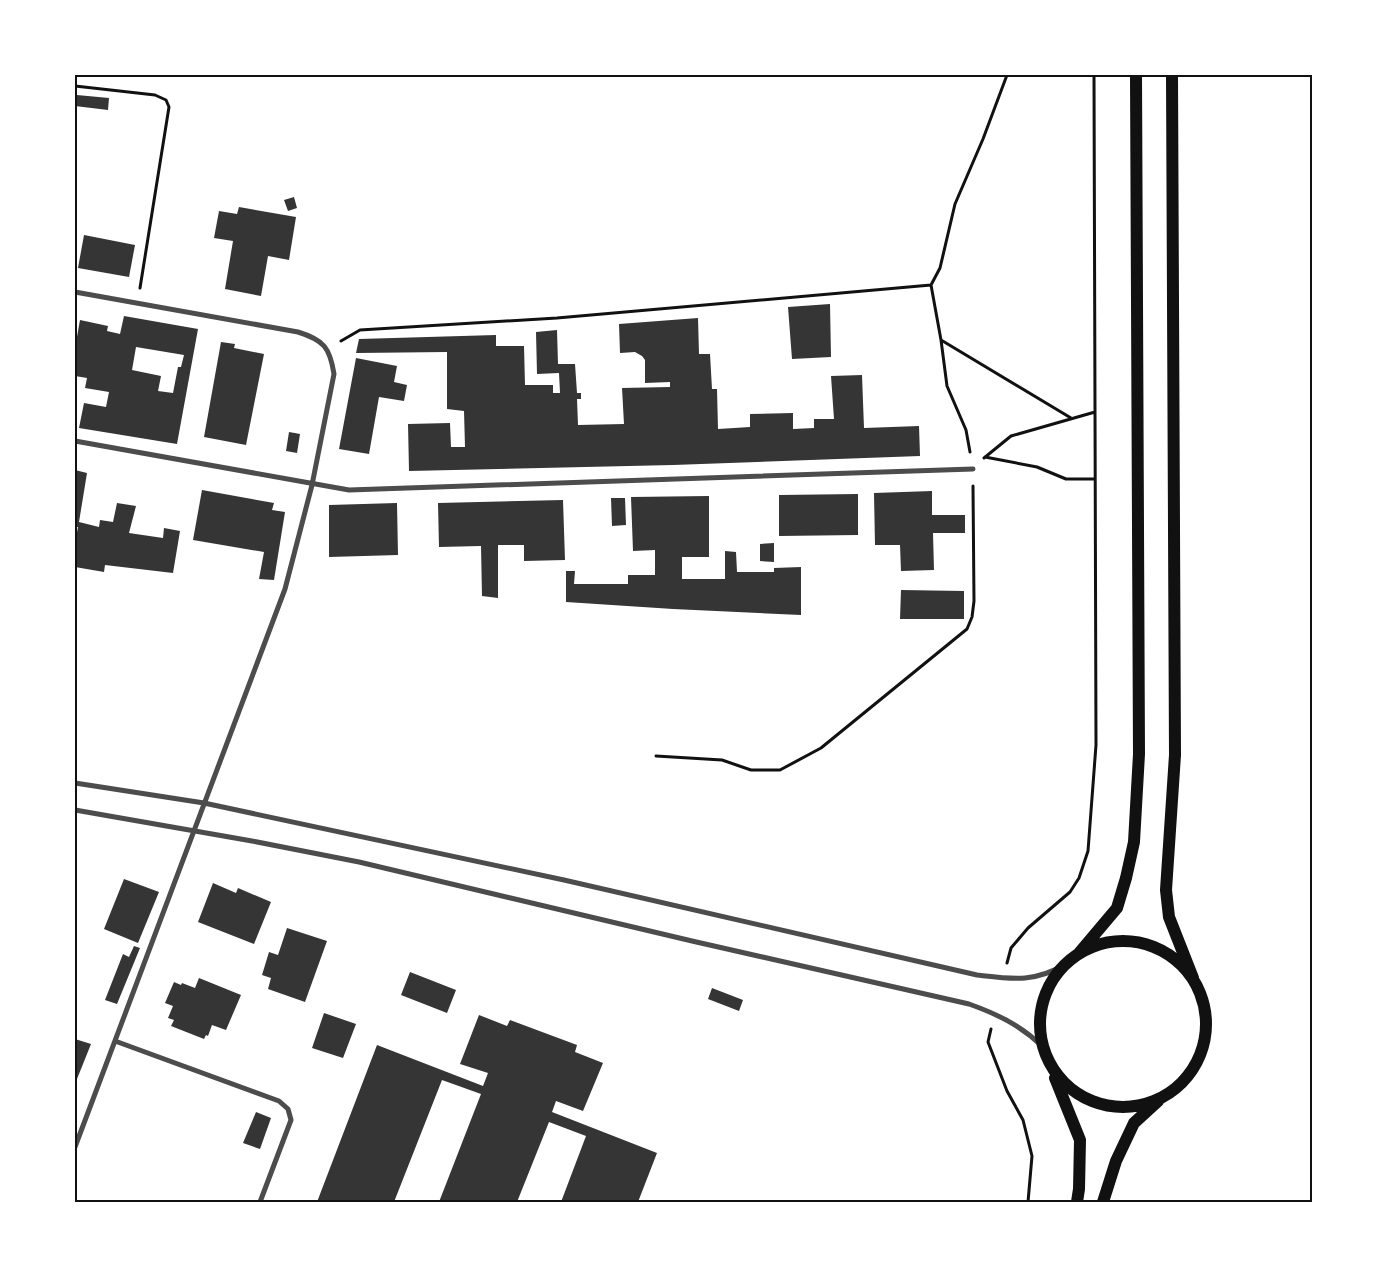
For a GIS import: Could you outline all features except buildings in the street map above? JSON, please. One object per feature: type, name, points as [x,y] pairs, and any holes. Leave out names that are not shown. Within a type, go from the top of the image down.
[{"type":"main road","points":[[1077,1202],[1080,1140],[1044,1052],[1039,1030],[1041,1003],[1054,976],[1079,953],[1117,908],[1134,842],[1139,754],[1136,75]]},
{"type":"main road","points":[[1103,1202],[1116,1161],[1134,1123],[1184,1081],[1197,1062],[1206,1035],[1205,1005],[1169,917],[1166,890],[1175,755],[1172,75]]},
{"type":"main road","points":[[1079,953],[1103,942],[1133,941],[1153,946],[1172,956],[1193,978]]},
{"type":"main road","points":[[1044,1052],[1061,1081],[1084,1098],[1107,1106],[1135,1106],[1162,1098]]},
{"type":"street","points":[[75,292],[298,332],[314,337],[327,347],[332,359],[334,374],[312,484],[285,589],[75,1147]]},
{"type":"street","points":[[75,441],[349,490],[973,469]]},
{"type":"street","points":[[75,783],[204,803],[564,880],[977,975],[1028,979],[1042,976],[1066,964]]},
{"type":"street","points":[[75,810],[261,842],[359,862],[969,1004],[994,1013],[1021,1027],[1044,1052]]},
{"type":"street","points":[[115,1041],[279,1101],[288,1109],[290,1120],[260,1202]]},
{"type":"path","points":[[656,756],[722,760],[751,770],[780,770],[821,748],[967,629],[972,617],[974,601],[973,469],[966,430],[947,386],[931,285],[940,268],[955,204],[1007,75]]},
{"type":"path","points":[[1003,978],[1011,948],[1028,928],[1070,892],[1079,878],[1088,851],[1096,745],[1094,75]]},
{"type":"path","points":[[75,86],[155,95],[166,100],[169,107],[138,304]]},
{"type":"path","points":[[327,347],[360,330],[556,318],[931,285]]},
{"type":"path","points":[[941,340],[1071,418]]},
{"type":"path","points":[[973,469],[1011,436],[1095,412]]},
{"type":"path","points":[[985,457],[1037,467],[1066,479],[1095,479]]},
{"type":"path","points":[[994,1013],[988,1042],[1007,1091],[1024,1120],[1032,1156],[1028,1202]]}]
